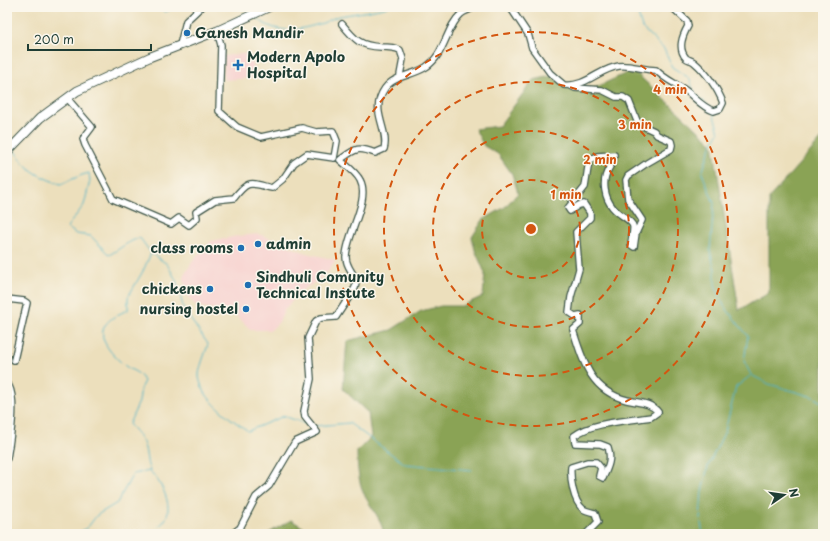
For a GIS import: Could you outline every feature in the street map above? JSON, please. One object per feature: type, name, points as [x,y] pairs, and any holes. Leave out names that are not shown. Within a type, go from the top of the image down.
[{"type":"highway","points":[[7,152],[28,130],[77,91],[150,56],[217,31],[269,7]]},
{"type":"street","points":[[180,45],[186,22],[201,7]]},
{"type":"street","points":[[337,159],[357,148],[363,148],[375,153],[384,149],[385,137],[378,108],[380,98],[386,88],[400,75],[426,67],[437,57],[453,24],[461,14],[474,7]]},
{"type":"street","points":[[510,7],[528,34],[532,48],[550,73],[564,85],[575,88],[607,91],[616,97],[623,97],[629,102],[641,125],[670,141],[672,145],[671,149],[628,176],[626,180],[628,199],[642,220],[636,233],[634,247],[631,245],[633,227],[630,222],[612,209],[605,191],[604,180],[606,170],[614,158],[614,155],[597,156],[590,161],[585,187],[568,208],[570,211],[579,205],[584,204],[590,213],[590,218],[576,232],[579,268],[571,297],[569,312],[575,316],[580,315],[580,324],[573,330],[580,353],[592,377],[601,388],[628,401],[654,406],[658,412],[651,417],[591,427],[574,436],[575,443],[600,444],[608,447],[611,455],[610,462],[603,478],[599,476],[601,468],[596,462],[587,462],[572,467],[570,475],[577,500],[582,508],[595,513],[598,522],[586,534]]},
{"type":"street","points":[[571,86],[582,84],[609,68],[629,66],[638,69],[656,70],[662,78],[675,83],[688,92],[702,106],[714,111],[720,109],[723,103],[716,86],[694,62],[686,58],[683,52],[681,42],[688,26],[687,21],[672,7]]},
{"type":"street","points":[[342,24],[354,39],[361,43],[369,46],[390,47],[400,50],[403,58],[400,75]]},
{"type":"street","points":[[217,31],[221,45],[219,111],[237,127],[261,138],[302,128],[316,132],[333,132],[337,141],[337,159]]},
{"type":"street","points":[[67,98],[92,127],[83,140],[84,145],[113,199],[171,224],[179,218],[189,225],[197,218],[196,212],[215,200],[234,198],[244,185],[250,183],[272,188],[283,180],[294,163],[308,154],[337,159],[360,180],[362,187],[362,199],[346,245],[346,260],[350,271],[356,278],[357,283],[336,317],[321,318],[316,321],[308,338],[311,379],[304,411],[305,417],[317,432],[295,442],[269,486],[256,497],[240,528],[232,534]]},
{"type":"street","points":[[7,299],[24,301],[27,303],[14,360]]},
{"type":"street","points":[[7,385],[9,386],[13,397],[9,416],[7,458]]},
{"type":"street","points":[[7,510],[7,524]]},
{"type":"shaded area","name":"Modern Apolo Hospital","points":[[250,53],[255,73],[251,78],[224,80],[224,56]]},
{"type":"shaded area","name":"Sindhuli Comunity Technical Instute","points":[[259,234],[306,253],[336,260],[328,272],[319,280],[304,289],[294,299],[285,309],[279,322],[271,330],[251,330],[234,313],[196,306],[185,293],[184,275],[195,258],[211,241]]},
{"type":"green space","points":[[633,70],[713,144],[739,310],[769,293],[769,198],[823,137],[823,534],[384,534],[380,521],[362,489],[360,480],[357,451],[371,437],[368,413],[343,389],[347,341],[391,330],[421,311],[441,306],[462,306],[483,296],[485,273],[475,250],[472,237],[483,220],[505,207],[518,193],[512,174],[498,154],[484,146],[475,129],[499,126],[533,80],[552,76],[570,90],[590,90]]},
{"type":"green space","points":[[291,520],[314,534],[267,534]]},
{"type":"waterway","points":[[7,11],[11,7]]},
{"type":"waterway","points":[[158,7],[165,12],[177,7]]},
{"type":"waterway","points":[[246,7],[251,12]]},
{"type":"waterway","points":[[256,17],[271,27],[288,30],[305,28],[323,23],[333,18],[388,7]]},
{"type":"waterway","points":[[636,7],[642,28],[664,49],[672,67],[689,78],[695,94],[708,105]]},
{"type":"waterway","points":[[713,113],[719,132],[711,146],[702,173],[714,203],[710,251],[715,270],[715,285],[724,306],[748,336],[744,361],[751,375],[769,384],[813,397],[823,403],[819,431],[823,437]]},
{"type":"waterway","points":[[7,137],[11,143]]},
{"type":"waterway","points":[[14,149],[23,162],[34,172],[40,176],[61,184],[89,173],[90,181],[84,205],[67,227],[76,234],[91,236],[109,255],[128,243],[140,238],[151,253],[167,264],[176,280],[184,310],[208,344],[199,377],[206,394],[218,408],[248,431],[284,416],[309,425]]},
{"type":"waterway","points":[[77,534],[88,527],[97,515],[117,503],[133,474],[150,471],[143,442],[129,424],[139,402],[141,387],[144,381],[137,373],[126,367],[108,348],[104,341],[103,334],[104,327],[109,321],[116,315],[128,310],[128,297],[143,271],[151,253]]},
{"type":"waterway","points":[[703,534],[700,518],[702,491],[708,466],[725,431],[736,387],[750,376]]},
{"type":"waterway","points":[[316,426],[349,423],[405,464],[472,470]]},
{"type":"waterway","points":[[150,471],[162,487],[168,508],[165,520],[152,534]]},
{"type":"place","name":"Ganesh Mandir","points":[[187,33]]},
{"type":"place","name":"Modern Apolo Hospital","points":[[238,65]]},
{"type":"place","name":"admin","points":[[258,244]]},
{"type":"place","name":"class rooms","points":[[241,248]]},
{"type":"place","name":"Sindhuli Comunity Technical Instute","points":[[248,285]]},
{"type":"place","name":"chickens","points":[[210,289]]},
{"type":"place","name":"nursing hostel","points":[[246,309]]}]
